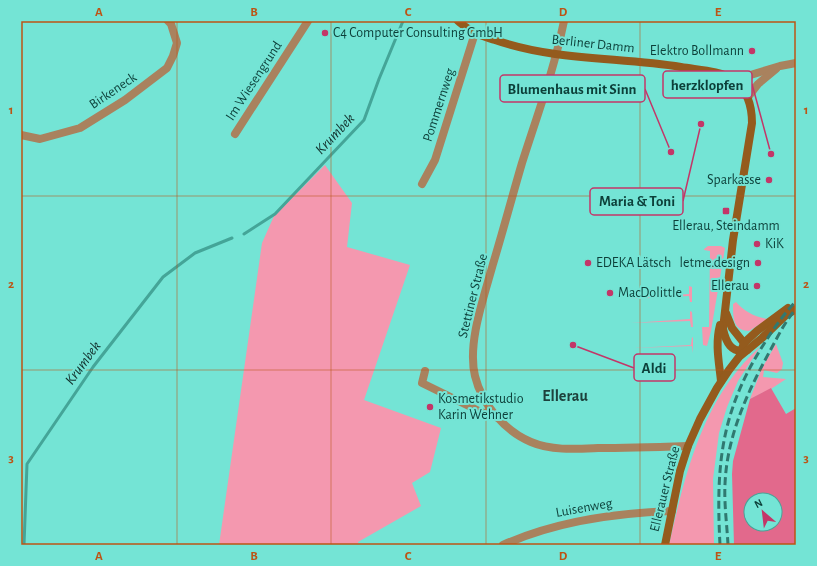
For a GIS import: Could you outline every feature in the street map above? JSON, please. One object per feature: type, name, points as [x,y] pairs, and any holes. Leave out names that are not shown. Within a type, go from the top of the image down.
[{"type":"main road","name":"Berliner Damm","points":[[458,21],[475,33],[515,47],[557,55],[673,66],[716,73],[734,80],[742,88],[748,97],[752,111],[752,123],[733,240],[725,309],[723,329],[724,336],[730,346],[735,350],[743,350],[732,328],[725,309]]},
{"type":"main road","points":[[743,350],[777,316],[796,304]]},
{"type":"main road","points":[[721,381],[717,341],[725,309]]},
{"type":"main road","points":[[743,350],[762,338],[796,309]]},
{"type":"main road","name":"Ellerauer Straße","points":[[665,545],[680,471],[688,446],[700,419],[721,381],[743,350]]},
{"type":"street","name":"Birkeneck","points":[[21,135],[40,139],[80,128],[125,100],[167,68],[173,56],[177,42],[171,24],[168,21]]},
{"type":"street","name":"Im Wiesengrund","points":[[235,134],[308,21]]},
{"type":"street","name":"Stettiner Straße","points":[[564,21],[557,55],[516,182],[478,318],[473,355],[475,377],[483,396],[495,417],[514,432],[531,442],[551,448],[634,448],[688,446]]},
{"type":"street","name":"Pommernweg","points":[[422,184],[435,160],[475,33]]},
{"type":"street","points":[[734,80],[780,66],[796,63]]},
{"type":"street","points":[[748,97],[758,84],[780,66]]},
{"type":"street","points":[[425,371],[422,383],[479,411],[495,417]]},
{"type":"street","name":"Luisenweg","points":[[503,545],[555,526],[638,512],[672,511]]},
{"type":"shaded area","points":[[325,165],[352,203],[347,247],[410,265],[364,400],[441,428],[430,472],[412,483],[421,506],[358,542],[359,545],[219,545],[262,243],[274,216]]},
{"type":"shaded area","points":[[708,246],[721,246],[725,248],[711,331],[707,346],[703,345],[702,327],[709,327],[710,251],[704,250]]},
{"type":"shaded area","points":[[689,286],[692,287],[692,302],[690,302],[689,296],[630,298],[689,294]]},
{"type":"shaded area","points":[[736,302],[750,314],[768,319],[749,331],[740,329],[735,322],[733,314],[733,304]]},
{"type":"shaded area","points":[[690,311],[692,312],[693,327],[691,327],[690,321],[631,323],[690,319]]},
{"type":"shaded area","points":[[692,337],[693,353],[692,346],[633,348],[691,345]]},
{"type":"shaded area","points":[[776,344],[783,363],[782,369],[777,373],[764,370],[763,377],[786,379],[771,389],[750,399],[762,368]]},
{"type":"shaded area","points":[[760,347],[738,381],[727,407],[719,433],[713,479],[714,545],[669,545],[690,464],[710,413],[724,389],[740,367]]},
{"type":"shaded area","points":[[771,388],[786,414],[796,408],[796,545],[734,545],[733,461],[750,399]]},
{"type":"waterway","name":"Krumbek","points":[[244,234],[275,214],[364,120],[403,21]]},
{"type":"waterway","name":"Krumbek","points":[[24,545],[27,464],[93,367],[163,277],[195,253],[232,238]]},
{"type":"railway","points":[[720,545],[720,466],[729,419],[737,395],[762,347],[796,301]]},
{"type":"railway","points":[[728,545],[725,484],[734,431],[754,381],[782,329],[795,310]]},
{"type":"place","name":"C4 Computer Consulting GmbH","points":[[325,33]]},
{"type":"place","name":"Elektro Bollmann","points":[[752,51]]},
{"type":"place","name":"Maria & Toni","points":[[701,124]]},
{"type":"place","name":"Blumenhaus mit Sinn","points":[[671,152]]},
{"type":"place","name":"herzklopfen","points":[[771,154]]},
{"type":"place","name":"Sparkasse","points":[[769,180]]},
{"type":"place","name":"Ellerau, Steindamm","points":[[726,211]]},
{"type":"place","name":"KiK","points":[[757,244]]},
{"type":"place","name":"EDEKA Lätsch","points":[[588,263]]},
{"type":"place","name":"letme.design","points":[[758,263]]},
{"type":"place","name":"Ellerau","points":[[757,286]]},
{"type":"place","name":"MacDolittle","points":[[610,293]]},
{"type":"place","name":"Aldi","points":[[573,345]]},
{"type":"place","name":"Kosmetikstudio Karin Wehner","points":[[430,407]]},
{"type":"district","name":"Ellerau","points":[[565,396]]}]
